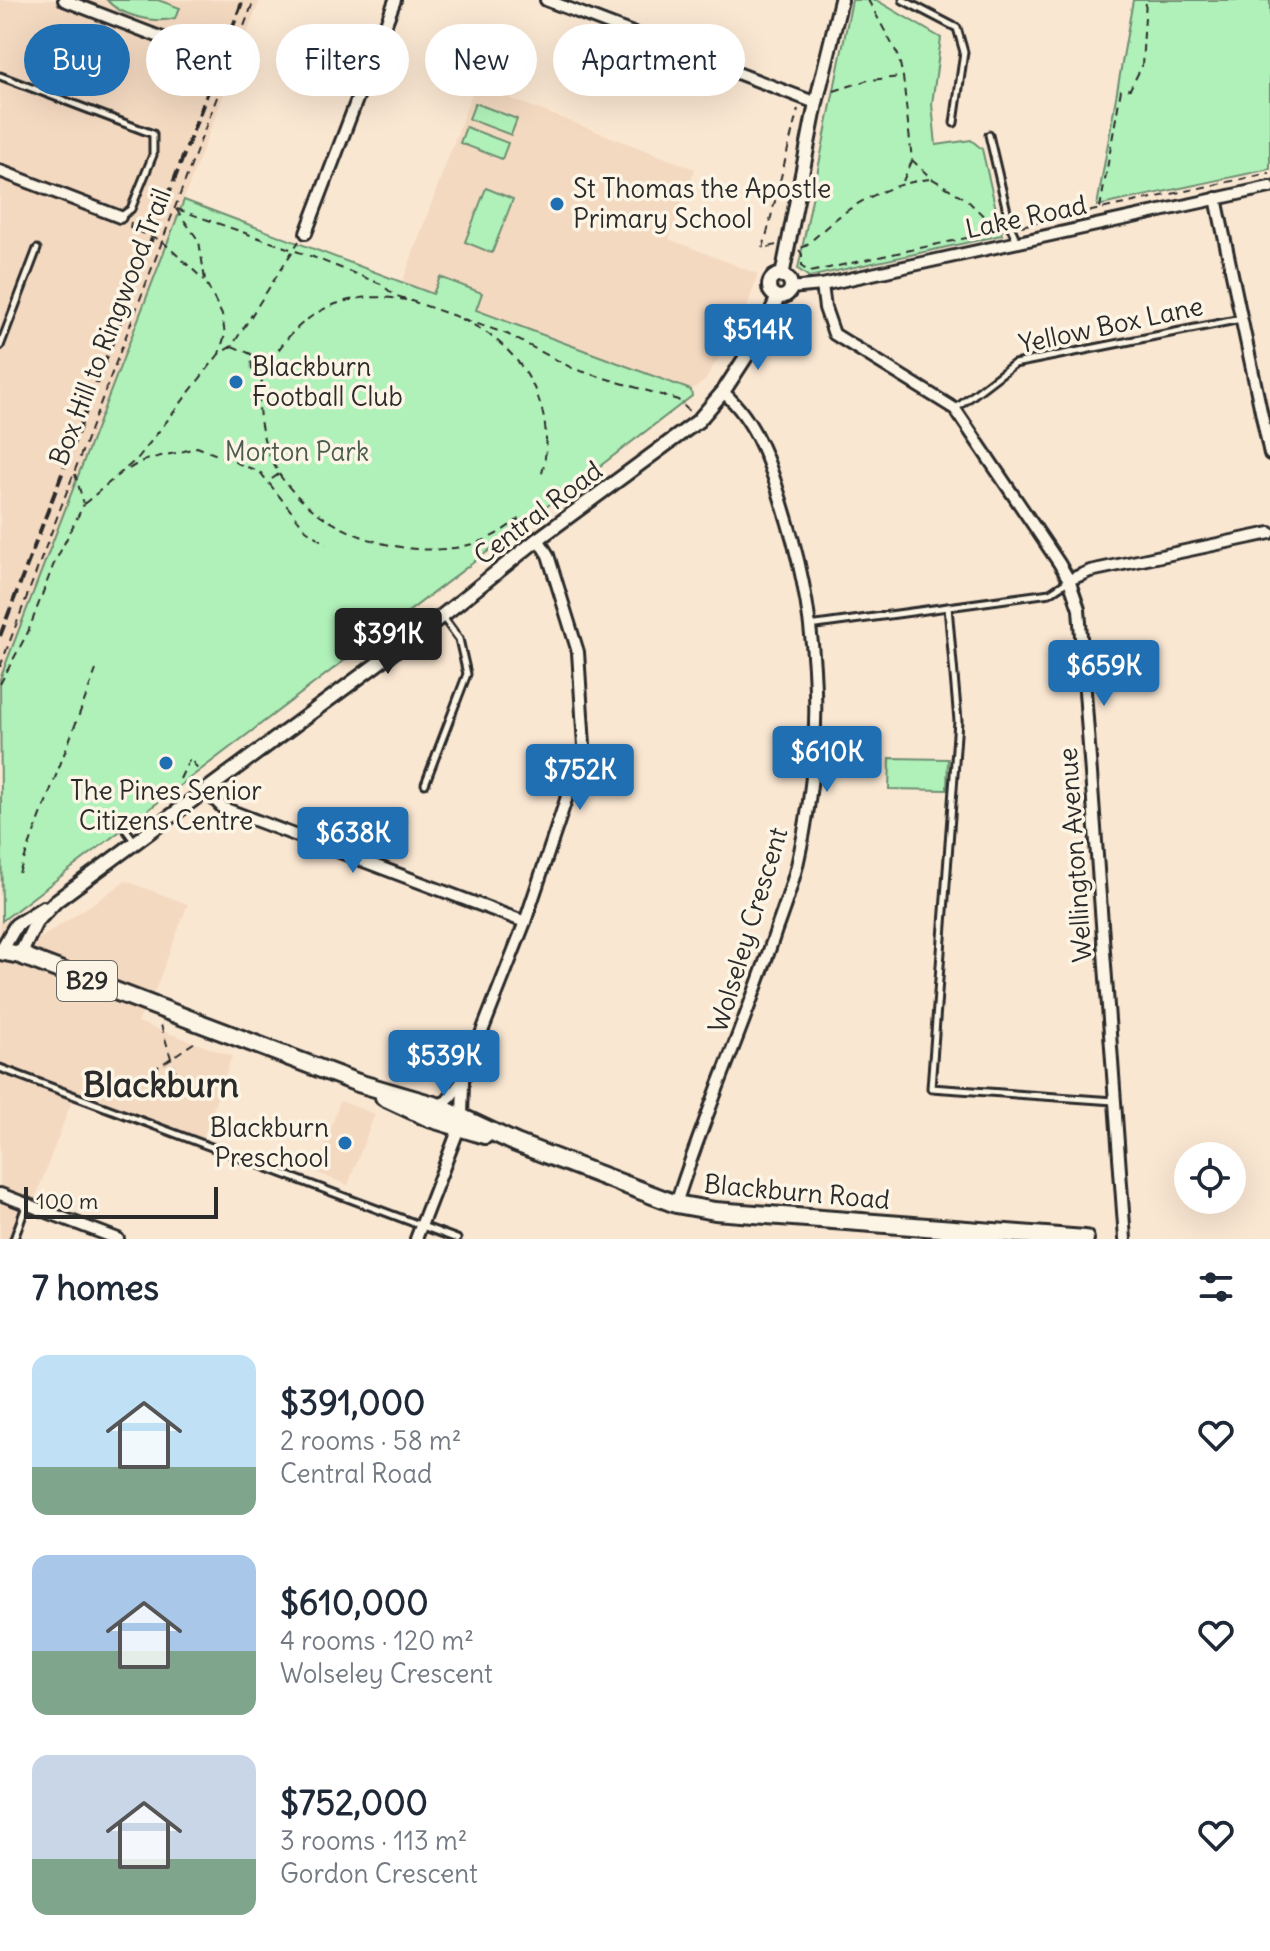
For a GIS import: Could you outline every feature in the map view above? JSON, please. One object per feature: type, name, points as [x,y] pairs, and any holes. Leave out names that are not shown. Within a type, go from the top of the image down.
[{"type":"main road","name":"Blackburn Road","points":[[6,949],[358,1083],[437,1106],[516,1143],[676,1204],[715,1211],[1085,1239]]},
{"type":"main road","name":"Blackburn Road","points":[[358,1083],[403,1107],[461,1119]]},
{"type":"street","points":[[64,0],[86,4],[146,31]]},
{"type":"street","points":[[306,233],[395,0]]},
{"type":"street","points":[[546,0],[816,103]]},
{"type":"street","points":[[782,276],[816,103],[841,0]]},
{"type":"street","points":[[0,171],[120,217]]},
{"type":"street","name":"Lake Road","points":[[790,288],[822,285],[1270,187]]},
{"type":"street","points":[[1216,198],[1270,454]]},
{"type":"street","points":[[782,276],[789,280],[790,288],[786,295],[778,297],[770,290],[770,282],[782,276]]},
{"type":"street","name":"Wellington Avenue","points":[[822,285],[825,308],[834,334],[955,409],[1069,580],[1079,609],[1125,1239]]},
{"type":"street","name":"Central Road","points":[[6,949],[56,901],[442,616],[538,539],[698,421],[723,392],[760,335],[778,297]]},
{"type":"street","name":"Wolseley Crescent","points":[[676,1204],[760,981],[798,862],[815,759],[814,657],[798,556],[773,473],[749,418],[723,392]]},
{"type":"street","points":[[1069,580],[1090,571],[1270,533]]},
{"type":"street","points":[[437,1106],[452,1096],[463,1080],[525,922],[584,746],[578,652],[548,555],[538,539]]},
{"type":"street","points":[[206,791],[223,808],[525,922]]},
{"type":"street","points":[[416,1239],[461,1119],[463,1080]]},
{"type":"street","points":[[0,1194],[118,1239]]},
{"type":"lane","points":[[903,0],[957,28],[964,52],[954,123]]},
{"type":"lane","points":[[0,76],[153,134],[153,155],[131,209],[120,217]]},
{"type":"lane","points":[[989,135],[1011,228],[1017,241]]},
{"type":"lane","points":[[0,346],[37,249]]},
{"type":"lane","name":"Yellow Box Lane","points":[[955,409],[1014,364],[1242,319]]},
{"type":"lane","points":[[809,626],[1050,593],[1069,580]]},
{"type":"lane","points":[[948,607],[958,721],[931,1088],[1115,1101]]},
{"type":"lane","points":[[425,784],[467,674],[459,639],[442,616]]},
{"type":"lane","points":[[124,827],[135,843]]},
{"type":"lane","points":[[0,1068],[457,1239]]},
{"type":"lane","points":[[14,1239],[27,1205]]},
{"type":"path","name":"Box Hill to Ringwood Trail","points":[[0,667],[254,0]]},
{"type":"path","points":[[868,0],[898,55],[903,77],[912,160],[903,182]]},
{"type":"path","points":[[1100,209],[1121,90],[1130,89],[1142,66],[1146,0]]},
{"type":"path","points":[[832,92],[868,80],[903,77]]},
{"type":"path","points":[[787,242],[763,249],[801,97]]},
{"type":"path","points":[[912,160],[931,178],[966,199],[998,231]]},
{"type":"path","points":[[931,178],[903,182],[838,217],[820,236],[800,250],[802,267],[810,272],[1270,173]]},
{"type":"path","points":[[175,208],[381,284],[394,295],[507,334],[574,369],[678,400],[698,421]]},
{"type":"path","points":[[118,477],[155,439],[219,354],[225,335],[205,280],[199,241],[175,208]]},
{"type":"path","points":[[131,209],[130,228],[161,240],[205,280]]},
{"type":"path","points":[[219,354],[232,346],[292,249],[306,233]]},
{"type":"path","points":[[416,302],[371,297],[339,303],[308,317],[283,341],[264,374],[259,395],[260,420],[270,459],[298,498],[327,519],[402,548],[460,546],[482,541],[519,519]]},
{"type":"path","points":[[432,308],[483,330],[511,353],[529,375],[544,416],[546,453],[541,477]]},
{"type":"path","points":[[232,346],[251,354],[252,370],[264,374]]},
{"type":"path","points":[[0,684],[23,644],[53,566],[84,504],[146,458],[182,453],[197,447],[260,472],[306,530],[326,544]]},
{"type":"path","points":[[74,472],[84,504]]},
{"type":"path","points":[[268,481],[279,474]]},
{"type":"path","points":[[19,873],[96,670]]},
{"type":"path","points":[[180,779],[190,758],[200,773]]},
{"type":"path","points":[[161,1025],[180,1088]]},
{"type":"path","points":[[126,1079],[149,1073],[198,1040]]},
{"type":"shaded area","points":[[0,0],[260,0],[251,24],[146,24],[146,96],[223,96],[0,679]]},
{"type":"shaded area","name":"St Thomas the Apostle Primary School","points":[[471,96],[504,96],[695,169],[669,239],[758,274],[748,305],[705,381],[691,390],[402,283]]},
{"type":"shaded area","points":[[126,881],[188,904],[156,988],[138,1022],[232,1056],[200,1147],[73,1098],[20,1239],[0,1239],[0,920],[41,938]]},
{"type":"shaded area","name":"Blackburn Preschool","points":[[340,1101],[375,1114],[348,1185],[315,1172]]},
{"type":"green space","points":[[107,0],[158,0],[180,8],[175,18],[149,19],[120,10]]},
{"type":"green space","points":[[852,0],[876,0],[941,38],[932,104],[936,145],[971,140],[982,149],[1002,235],[809,277],[798,269]]},
{"type":"green space","points":[[1133,0],[1270,0],[1270,169],[1097,206]]},
{"type":"green space","points":[[475,103],[517,119],[511,135],[469,119]]},
{"type":"green space","points":[[466,127],[508,143],[502,159],[460,143]]},
{"type":"green space","points":[[486,188],[513,199],[492,253],[465,242]]},
{"type":"green space","name":"Morton Park","points":[[184,200],[433,294],[440,277],[482,293],[476,310],[691,390],[692,396],[2,921],[0,679]]},
{"type":"green space","points":[[890,758],[948,759],[947,790],[889,789]]},
{"type":"railway","points":[[0,636],[243,0]]},
{"type":"place","name":"St Thomas the Apostle Primary School","points":[[557,204]]},
{"type":"place","name":"Blackburn Football Club","points":[[236,382]]},
{"type":"place","name":"The Pines Senior Citizens Centre","points":[[166,763]]},
{"type":"place","name":"Blackburn Preschool","points":[[345,1143]]},
{"type":"district","name":"Blackburn","points":[[161,1085]]}]
